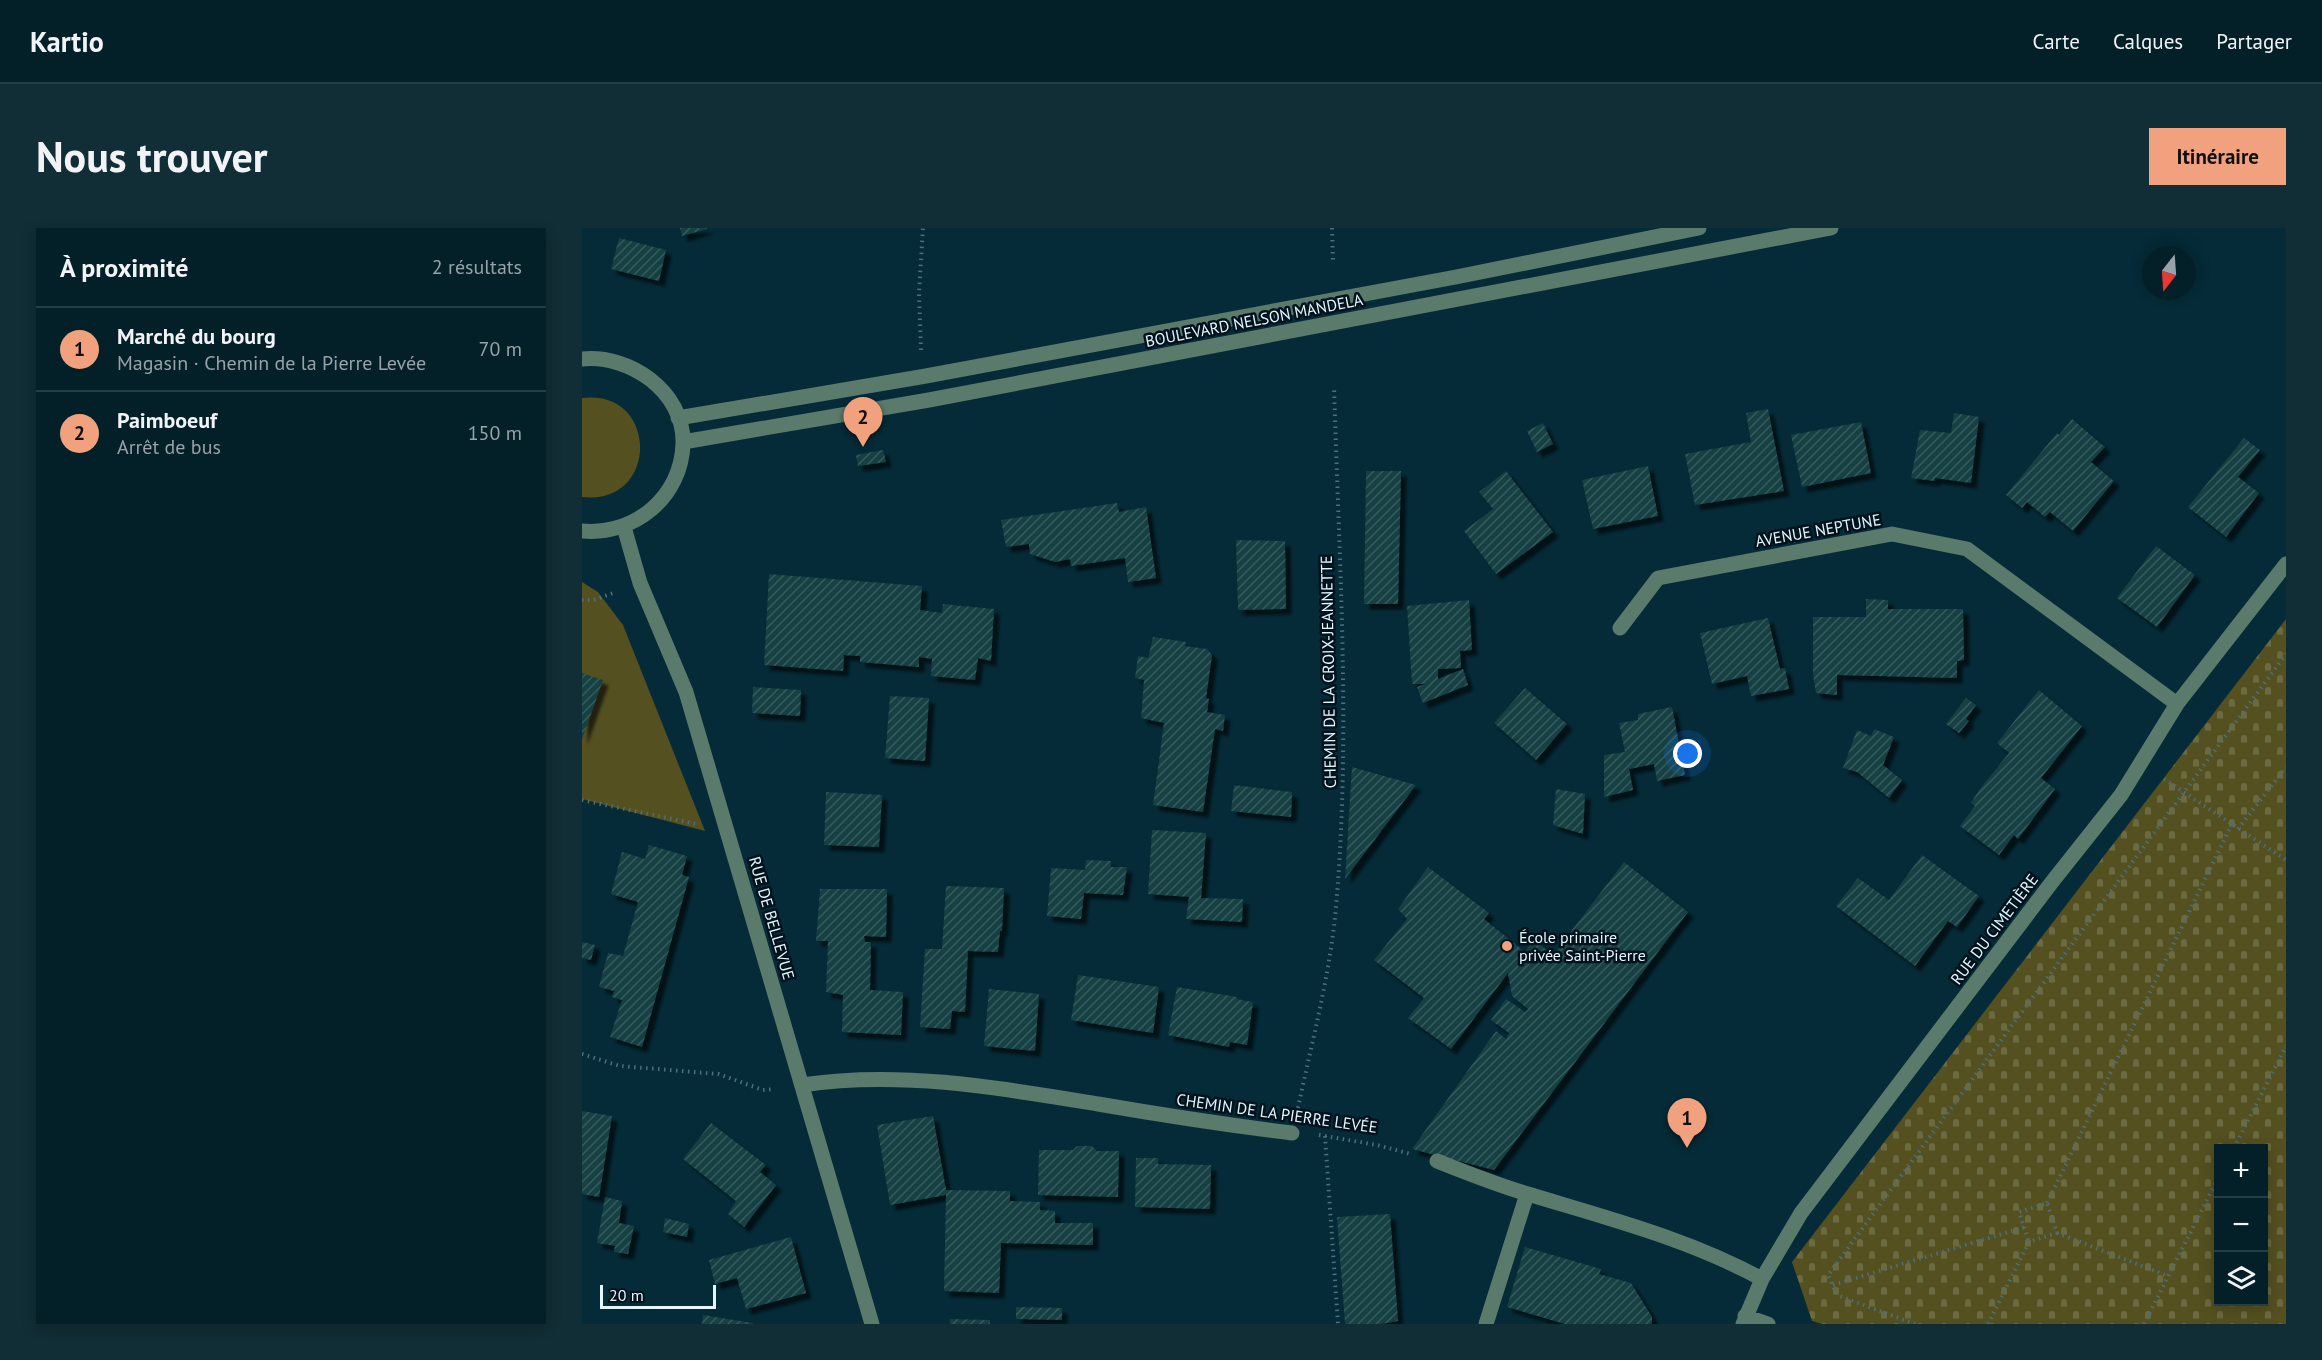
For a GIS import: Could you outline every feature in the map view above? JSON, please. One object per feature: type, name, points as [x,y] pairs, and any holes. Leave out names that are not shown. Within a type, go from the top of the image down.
[{"type":"street","points":[[678,417],[926,376],[1456,277],[1699,228]]},
{"type":"street","name":"BOULEVARD NELSON MANDELA","points":[[683,442],[929,400],[1831,228]]},
{"type":"street","points":[[582,531],[598,533],[624,527],[639,520],[663,499],[678,469],[683,442],[678,417],[660,387],[641,372],[623,363],[583,354]]},
{"type":"street","name":"RUE DE BELLEVUE","points":[[624,527],[640,583],[686,692],[872,1324]]},
{"type":"street","name":"AVENUE NEPTUNE","points":[[1620,628],[1658,578],[1892,534],[1967,549],[2177,704]]},
{"type":"street","name":"RUE DU CIMETIÈRE","points":[[1744,1320],[1762,1278],[1801,1213],[2052,882],[2121,795],[2177,704],[2286,564]]},
{"type":"street","name":"CHEMIN DE LA PIERRE LEVÉE","points":[[802,1085],[831,1081],[887,1079],[954,1084],[1292,1133]]},
{"type":"street","points":[[1437,1161],[1527,1194],[1666,1237],[1734,1263],[1762,1278]]},
{"type":"street","points":[[1486,1324],[1527,1194]]},
{"type":"street","points":[[1744,1320],[1768,1324]]},
{"type":"path","points":[[924,228],[919,293],[921,345],[926,376]]},
{"type":"path","points":[[1332,228],[1333,261]]},
{"type":"path","name":"CHEMIN DE LA CROIX-JEANNETTE","points":[[1292,1133],[1327,970],[1336,909],[1344,767],[1334,386]]},
{"type":"path","points":[[1915,1324],[1837,1295],[1828,1275],[2286,654]]},
{"type":"path","points":[[2141,763],[2286,860]]},
{"type":"path","points":[[2238,829],[2286,767]]},
{"type":"path","points":[[582,800],[728,830]]},
{"type":"path","points":[[2057,1233],[2047,1203],[2232,824]]},
{"type":"path","points":[[2237,1144],[2286,1046]]},
{"type":"path","points":[[582,1054],[620,1066],[718,1074],[763,1090],[802,1085]]},
{"type":"path","name":"CHEMIN DE LA PIERRE LEVÉE","points":[[1292,1133],[1377,1145],[1437,1161]]},
{"type":"path","points":[[1325,1136],[1338,1324]]},
{"type":"path","points":[[2144,1324],[2214,1186]]},
{"type":"path","points":[[1988,1324],[2029,1242],[2019,1212],[2047,1203]]},
{"type":"path","points":[[1833,1285],[2025,1227]]},
{"type":"path","points":[[2029,1242],[2057,1233],[2169,1276]]},
{"type":"green space","points":[[582,398],[607,400],[625,411],[636,427],[640,447],[637,467],[626,484],[608,495],[582,497]]},
{"type":"green space","points":[[582,582],[598,592],[623,625],[705,831],[582,799]]},
{"type":"green space","points":[[2286,619],[2286,1324],[1822,1324],[1812,1321],[1792,1262]]},
{"type":"building","points":[[680,228],[707,228],[707,229],[682,236]]},
{"type":"building","points":[[619,238],[666,250],[659,281],[611,269]]},
{"type":"building","points":[[1768,409],[1784,491],[1695,505],[1685,454],[1751,442],[1746,413]]},
{"type":"building","points":[[1954,413],[1979,417],[1971,483],[1935,478],[1935,481],[1911,478],[1920,430],[1951,433]]},
{"type":"building","points":[[2072,419],[2105,447],[2091,462],[2114,481],[2073,531],[2050,512],[2045,517],[2027,502],[2022,508],[2006,495],[2057,433],[2059,435]]},
{"type":"building","points":[[1861,422],[1871,473],[1802,487],[1791,435]]},
{"type":"building","points":[[1543,423],[1553,444],[1537,452],[1527,431]]},
{"type":"building","points":[[2244,438],[2260,450],[2238,477],[2259,493],[2226,537],[2188,507]]},
{"type":"building","points":[[883,450],[886,462],[858,466],[856,455]]},
{"type":"building","points":[[1648,466],[1658,516],[1593,529],[1582,480]]},
{"type":"building","points":[[1366,471],[1401,471],[1398,604],[1364,604]]},
{"type":"building","points":[[1506,471],[1553,532],[1496,574],[1464,531],[1493,509],[1479,492]]},
{"type":"building","points":[[1117,503],[1119,512],[1146,507],[1156,578],[1128,582],[1125,558],[1071,566],[1070,559],[1055,562],[1030,554],[1029,544],[1006,547],[1001,520]]},
{"type":"building","points":[[1236,540],[1285,541],[1286,609],[1238,610]]},
{"type":"building","points":[[2156,546],[2195,575],[2157,627],[2117,598]]},
{"type":"building","points":[[769,574],[922,586],[920,610],[942,613],[943,604],[994,609],[991,661],[978,658],[975,680],[931,676],[932,659],[919,657],[919,667],[860,662],[860,656],[844,655],[843,671],[764,665]]},
{"type":"building","points":[[1866,599],[1888,600],[1888,609],[1963,609],[1964,660],[1957,661],[1957,678],[1837,675],[1837,695],[1816,693],[1813,675],[1813,617],[1866,617]]},
{"type":"building","points":[[1469,600],[1472,650],[1460,651],[1461,668],[1438,669],[1438,679],[1463,669],[1468,685],[1423,703],[1417,687],[1425,684],[1412,684],[1407,606]]},
{"type":"building","points":[[1768,618],[1780,669],[1785,668],[1789,689],[1751,696],[1747,676],[1712,684],[1700,633]]},
{"type":"building","points":[[1153,637],[1186,642],[1185,646],[1207,649],[1212,655],[1206,698],[1209,699],[1207,712],[1225,715],[1223,731],[1215,729],[1203,812],[1153,805],[1164,723],[1141,718],[1144,680],[1135,678],[1138,656],[1148,658]]},
{"type":"building","points":[[582,673],[603,680],[582,739]]},
{"type":"building","points":[[753,687],[801,690],[800,716],[752,713]]},
{"type":"building","points":[[1525,688],[1567,724],[1536,760],[1494,723]]},
{"type":"building","points":[[2039,690],[2082,726],[2041,778],[2055,789],[2018,839],[2014,835],[1999,855],[1960,826],[1975,806],[1971,803],[1979,790],[2009,753],[1997,743]]},
{"type":"building","points":[[890,696],[929,698],[925,761],[885,758]]},
{"type":"building","points":[[1966,698],[1976,705],[1966,719],[1969,721],[1959,733],[1946,724]]},
{"type":"building","points":[[1672,707],[1685,775],[1657,781],[1654,764],[1629,769],[1633,790],[1604,797],[1604,755],[1625,752],[1619,723],[1638,720],[1638,714]]},
{"type":"building","points":[[1874,729],[1894,737],[1883,765],[1902,780],[1889,798],[1857,772],[1843,768],[1857,730],[1871,736]]},
{"type":"building","points":[[1352,767],[1416,785],[1345,879]]},
{"type":"building","points":[[1234,785],[1292,792],[1291,817],[1231,811]]},
{"type":"building","points":[[1556,789],[1585,794],[1583,834],[1553,825]]},
{"type":"building","points":[[826,792],[882,795],[879,847],[824,845]]},
{"type":"building","points":[[1152,830],[1206,833],[1201,898],[1243,899],[1242,922],[1186,919],[1189,897],[1148,894]]},
{"type":"building","points":[[649,845],[687,856],[682,875],[689,877],[642,1047],[610,1037],[622,1000],[612,997],[614,991],[599,987],[608,953],[623,956],[638,902],[611,894],[622,852],[645,859]]},
{"type":"building","points":[[1922,855],[1979,896],[1957,927],[1948,921],[1915,966],[1836,906],[1858,878],[1889,900]]},
{"type":"building","points":[[1086,860],[1111,861],[1111,867],[1127,867],[1123,895],[1084,893],[1081,919],[1047,916],[1051,868],[1085,870]]},
{"type":"building","points":[[1624,862],[1688,912],[1494,1170],[1412,1149],[1496,1031],[1506,1039],[1509,1033],[1491,1020],[1506,999],[1525,1012],[1528,1009],[1512,996],[1508,973],[1451,1049],[1408,1018],[1424,998],[1374,960],[1407,919],[1398,909],[1428,867],[1489,913],[1484,919],[1525,952],[1534,940],[1553,955]]},
{"type":"building","points":[[946,886],[1004,888],[1002,931],[1000,931],[998,952],[968,951],[965,1012],[952,1011],[950,1029],[920,1027],[925,949],[942,949]]},
{"type":"building","points":[[820,889],[887,889],[886,937],[864,936],[865,942],[871,942],[870,990],[903,992],[901,1035],[842,1032],[843,995],[826,992],[828,941],[816,941]]},
{"type":"building","points":[[582,942],[595,945],[591,960],[582,958]]},
{"type":"building","points":[[1078,975],[1159,987],[1153,1033],[1071,1020]]},
{"type":"building","points":[[1177,987],[1237,997],[1237,999],[1253,1002],[1247,1045],[1230,1042],[1229,1047],[1168,1035]]},
{"type":"building","points":[[989,989],[1039,994],[1035,1051],[984,1046]]},
{"type":"building","points":[[582,1111],[612,1116],[599,1197],[582,1194]]},
{"type":"building","points":[[933,1116],[946,1190],[1010,1191],[1010,1201],[1040,1202],[1040,1210],[1055,1211],[1055,1223],[1093,1223],[1093,1245],[1001,1243],[999,1293],[944,1291],[946,1195],[890,1205],[877,1125]]},
{"type":"building","points":[[711,1123],[766,1165],[760,1172],[776,1185],[744,1227],[728,1214],[736,1201],[683,1159]]},
{"type":"building","points":[[1077,1146],[1092,1146],[1097,1151],[1119,1151],[1118,1197],[1038,1195],[1039,1150],[1073,1150]]},
{"type":"building","points":[[1136,1158],[1158,1158],[1158,1164],[1211,1165],[1210,1209],[1135,1207]]},
{"type":"building","points":[[605,1197],[622,1201],[619,1223],[634,1226],[628,1254],[614,1252],[615,1246],[597,1243]]},
{"type":"building","points":[[1390,1214],[1398,1321],[1381,1324],[1345,1324],[1337,1217]]},
{"type":"building","points":[[665,1218],[689,1224],[687,1237],[663,1232]]},
{"type":"building","points":[[791,1237],[806,1293],[746,1309],[737,1278],[715,1284],[709,1260]]},
{"type":"building","points":[[1525,1247],[1601,1269],[1599,1274],[1631,1283],[1652,1317],[1652,1324],[1565,1324],[1507,1307]]},
{"type":"building","points":[[1016,1307],[1062,1308],[1062,1320],[1016,1319]]},
{"type":"building","points":[[703,1315],[753,1323],[753,1324],[702,1324]]},
{"type":"building","points":[[950,1319],[990,1320],[990,1324],[950,1324]]},
{"type":"place","name":"Paimboeuf","points":[[863,447]]},
{"type":"place","name":"École primaire privée Saint-Pierre","points":[[1507,946]]},
{"type":"place","name":"Marché du bourg","points":[[1687,1148]]}]
